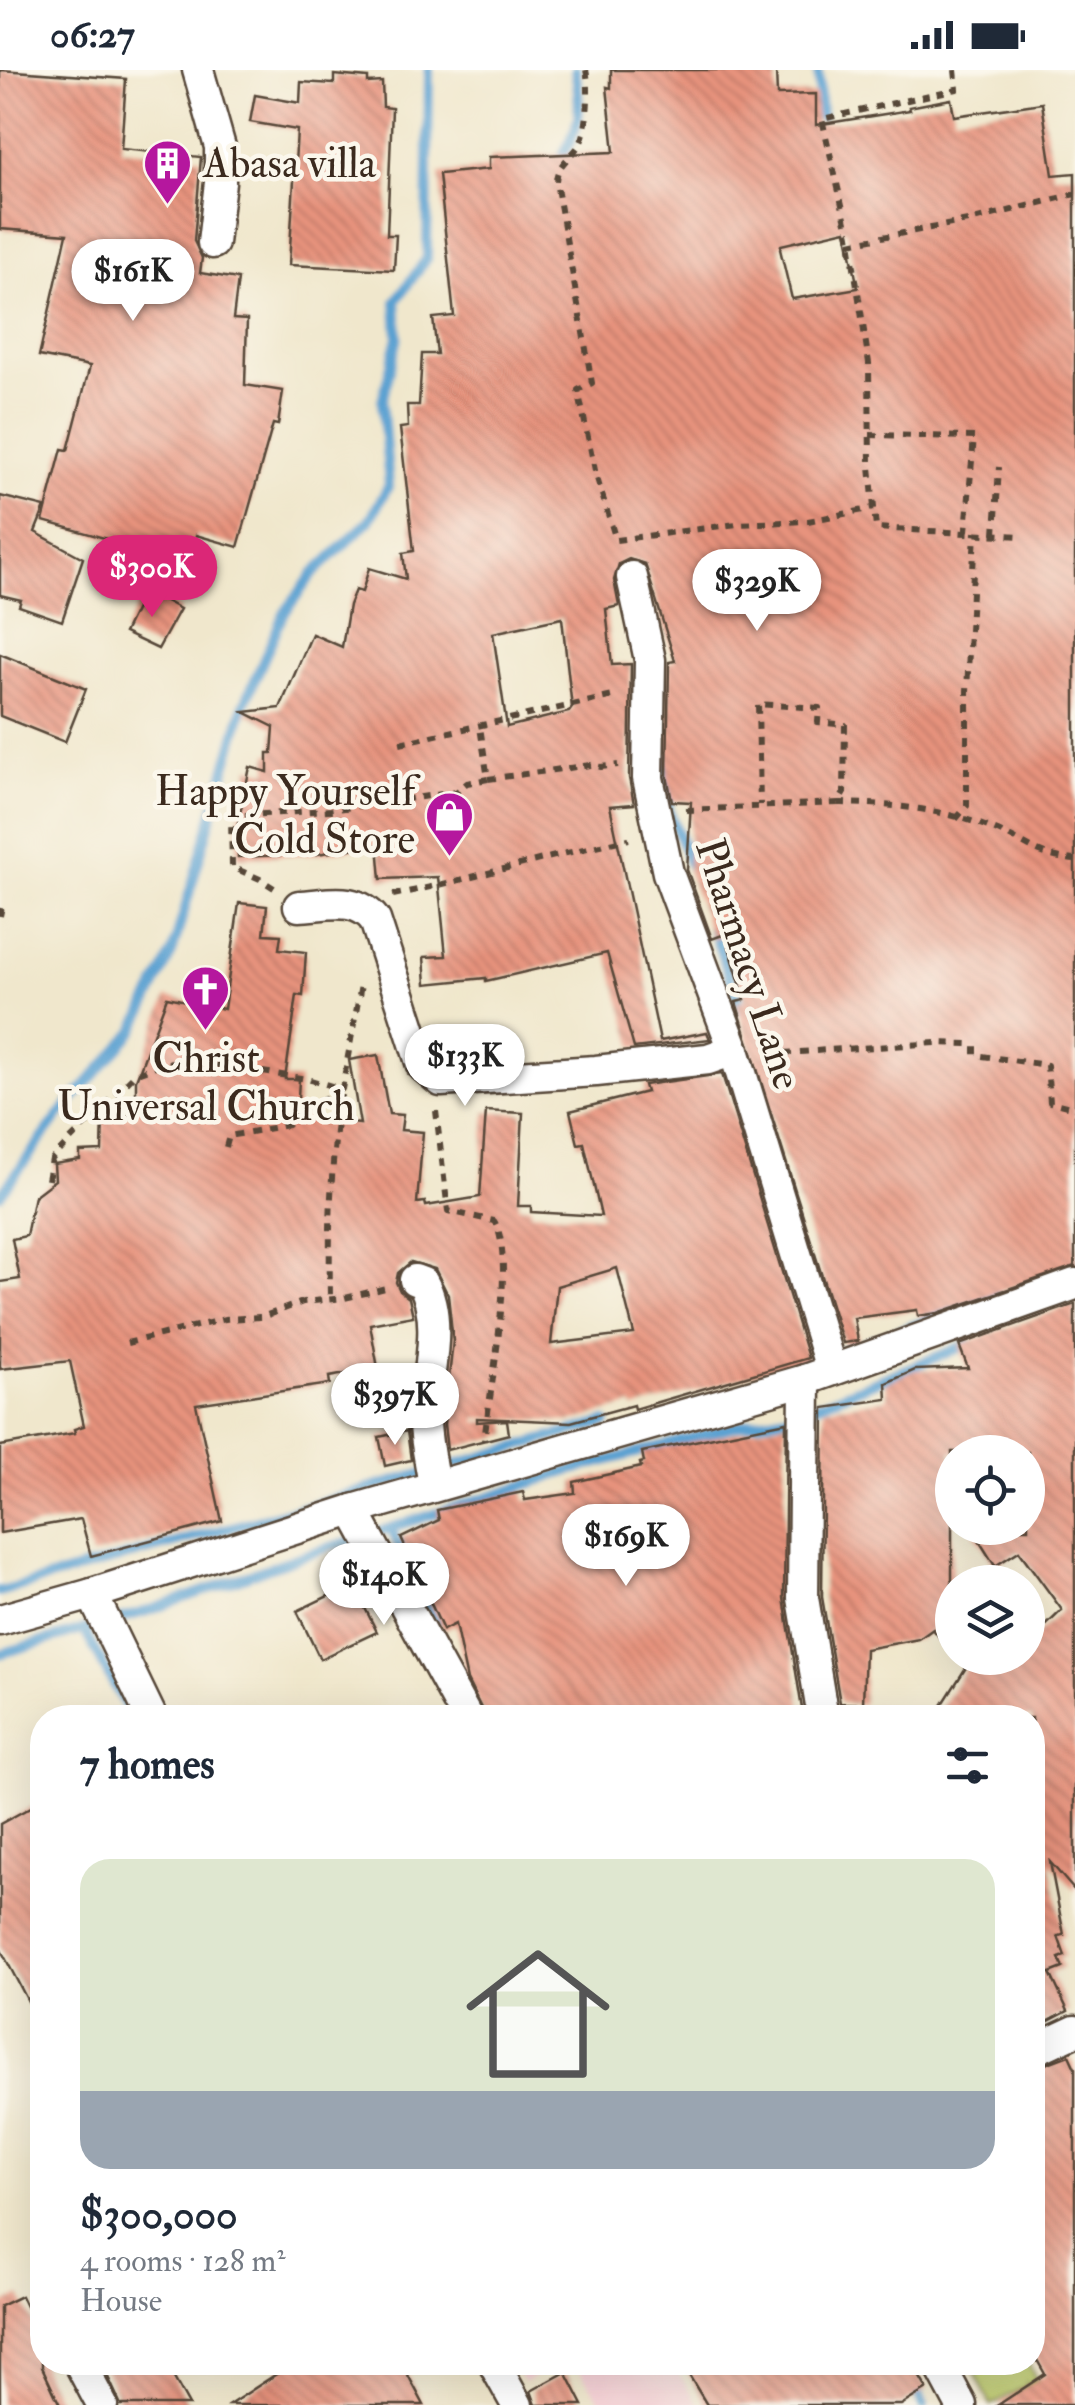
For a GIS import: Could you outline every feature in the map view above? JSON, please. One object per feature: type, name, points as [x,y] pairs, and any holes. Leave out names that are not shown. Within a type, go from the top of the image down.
[{"type":"street","points":[[198,70],[220,147],[213,243]]},
{"type":"street","name":"Pharmacy Lane","points":[[632,577],[650,660],[648,778],[668,873],[735,1054],[818,1374],[803,1598],[821,1705]]},
{"type":"street","points":[[300,906],[354,903],[366,909],[374,920],[422,1065],[441,1080],[596,1071],[735,1054]]},
{"type":"street","points":[[415,1280],[423,1283],[430,1295],[433,1314],[425,1419],[434,1486]]},
{"type":"street","points":[[0,1620],[353,1510],[818,1374],[1075,1284]]},
{"type":"street","points":[[353,1510],[460,1705]]},
{"type":"street","points":[[92,1594],[146,1705]]},
{"type":"street","points":[[1045,2045],[1075,2031]]},
{"type":"street","points":[[87,2375],[102,2405]]},
{"type":"street","points":[[501,2375],[518,2405]]},
{"type":"street","points":[[945,2375],[961,2405]]},
{"type":"path","points":[[586,70],[590,84],[582,141],[556,173],[556,182],[590,361],[592,383],[578,390],[596,475],[616,540],[737,524],[808,520],[874,508]]},
{"type":"path","points":[[956,70],[957,88],[822,119],[850,244],[869,363],[876,528],[1022,536]]},
{"type":"path","points":[[850,244],[973,220],[1075,194]]},
{"type":"path","points":[[870,435],[974,437],[967,806],[956,819]]},
{"type":"path","points":[[994,534],[999,467]]},
{"type":"path","points":[[400,743],[620,695],[650,700]]},
{"type":"path","points":[[760,805],[758,704],[819,708],[818,722],[846,725],[844,793],[838,803]]},
{"type":"path","points":[[480,727],[488,779]]},
{"type":"path","points":[[300,906],[260,878],[232,868],[230,816],[398,802],[456,792],[467,783],[488,779],[591,764],[602,768],[648,761]]},
{"type":"path","points":[[354,903],[483,876],[657,822],[760,805],[896,804],[1002,833],[1037,854],[1075,860]]},
{"type":"path","points":[[0,916],[2,906]]},
{"type":"path","points":[[330,1299],[329,1225],[335,1132],[363,978]]},
{"type":"path","points":[[735,1054],[937,1042],[970,1044],[975,1046],[975,1055],[1046,1065],[1050,1102],[1075,1108]]},
{"type":"path","points":[[48,1180],[52,1159],[98,1110],[135,1074],[165,1062],[199,1062],[308,1079],[342,1089]]},
{"type":"path","points":[[432,1076],[448,1211],[494,1221],[500,1229],[503,1250],[501,1307],[482,1454],[487,1472]]},
{"type":"path","points":[[226,1147],[229,1136],[288,1125],[293,1115],[342,1089]]},
{"type":"path","points":[[127,1343],[225,1319],[262,1318],[302,1302],[415,1280]]},
{"type":"shaded area","points":[[520,2375],[537,2375],[524,2382]]},
{"type":"shaded area","points":[[583,2375],[680,2375],[699,2405],[604,2405]]},
{"type":"green space","points":[[976,2375],[1034,2375],[1037,2380],[991,2405]]},
{"type":"building","points":[[0,70],[126,79],[121,149],[201,157],[194,241],[202,258],[200,273],[238,279],[233,319],[247,320],[245,385],[283,391],[278,425],[273,424],[238,547],[196,535],[190,562],[43,521],[62,449],[68,450],[90,366],[39,356],[67,234],[0,229]]},
{"type":"building","points":[[611,70],[776,70],[777,95],[816,94],[816,125],[910,110],[909,107],[951,99],[954,116],[1042,103],[1053,175],[1075,173],[1075,1266],[938,1313],[918,1316],[917,1310],[854,1318],[858,1341],[843,1343],[736,1002],[745,1000],[725,934],[712,939],[687,870],[691,802],[672,801],[667,776],[669,662],[675,661],[645,564],[629,559],[619,564],[614,580],[619,606],[606,609],[612,665],[631,664],[629,778],[634,804],[610,806],[660,1041],[707,1032],[710,1039],[634,1048],[607,953],[486,981],[426,984],[424,957],[446,956],[438,877],[381,879],[378,845],[317,854],[238,857],[237,828],[250,767],[268,772],[274,727],[244,712],[280,708],[312,634],[342,647],[349,605],[355,590],[362,592],[369,568],[406,579],[403,553],[414,551],[400,428],[408,427],[407,405],[419,405],[422,354],[437,354],[433,318],[454,316],[439,174],[489,169],[489,157],[614,152],[607,87],[611,88]],"holes":[[[846,230],[858,288],[792,299],[781,245]],[[562,618],[572,708],[507,727],[493,633]]]},
{"type":"building","points":[[334,75],[368,78],[368,83],[382,82],[383,107],[392,108],[387,235],[396,235],[394,270],[289,265],[297,130],[250,122],[255,95],[300,103],[301,82],[334,84]]},
{"type":"building","points":[[0,496],[45,507],[35,532],[83,558],[62,621],[19,606],[21,600],[0,595]]},
{"type":"building","points":[[145,590],[180,609],[158,649],[124,633]]},
{"type":"building","points":[[0,654],[86,689],[65,742],[0,716]]},
{"type":"building","points":[[239,903],[267,906],[264,934],[281,935],[279,949],[306,952],[303,996],[297,995],[285,1079],[299,1079],[297,1117],[360,1124],[349,1060],[378,1055],[389,1114],[403,1115],[401,1130],[423,1132],[417,1203],[425,1202],[426,1206],[480,1197],[486,1111],[523,1113],[518,1206],[531,1206],[531,1212],[601,1216],[584,1143],[578,1144],[570,1111],[646,1092],[644,1085],[722,1074],[808,1358],[634,1409],[633,1405],[571,1422],[477,1418],[477,1422],[507,1420],[509,1434],[447,1450],[444,1424],[453,1341],[448,1295],[435,1269],[411,1262],[398,1273],[396,1282],[409,1298],[413,1316],[370,1324],[378,1368],[329,1377],[330,1384],[196,1404],[222,1521],[91,1556],[81,1519],[0,1533],[0,1446],[75,1433],[74,1429],[84,1426],[70,1361],[0,1369],[0,1282],[20,1279],[12,1239],[26,1236],[34,1196],[55,1180],[54,1164],[80,1160],[80,1152],[102,1151],[103,1116],[136,1116],[136,1080],[167,997],[224,1009]],"holes":[[[617,1268],[634,1334],[551,1344],[557,1286]]]},
{"type":"building","points":[[1075,1304],[1075,1891],[1050,1862],[1064,1935],[1058,1936],[1065,1956],[1059,1958],[1063,1968],[1050,1973],[1068,2011],[1045,2023],[1045,1705],[942,1705],[961,1675],[1045,1675],[1045,1626],[1062,1610],[1045,1587],[1045,1565],[1029,1565],[1019,1551],[994,1565],[982,1545],[1045,1545],[1045,1435],[935,1435],[935,1545],[952,1545],[952,1565],[935,1565],[935,1632],[933,1629],[919,1639],[865,1649],[863,1704],[840,1703],[822,1597],[824,1408],[887,1399],[886,1383],[915,1370],[968,1368],[959,1345]]},
{"type":"building","points":[[786,1422],[784,1598],[801,1705],[480,1705],[467,1680],[455,1624],[443,1630],[401,1538],[439,1520],[437,1510],[523,1492],[525,1500],[575,1493],[574,1482],[641,1467],[642,1452]]},
{"type":"building","points":[[407,1431],[411,1460],[385,1466],[379,1437]]},
{"type":"building","points":[[353,1584],[377,1632],[320,1659],[297,1611]]},
{"type":"building","points":[[30,1808],[30,2005],[0,1948],[0,1824]]},
{"type":"building","points":[[1069,2055],[1075,2068],[1075,2405],[998,2405],[1045,2375],[1045,2064]]},
{"type":"building","points":[[21,2296],[30,2315],[30,2375],[46,2375],[60,2405],[0,2405],[0,2306]]},
{"type":"building","points":[[107,2375],[172,2375],[189,2405],[121,2405]]},
{"type":"building","points":[[275,2375],[408,2375],[424,2405],[229,2405]]},
{"type":"building","points":[[568,2375],[583,2405],[536,2405],[531,2391]]},
{"type":"building","points":[[689,2375],[919,2375],[927,2389],[901,2405],[707,2405]]},
{"type":"waterway","points":[[0,1195],[61,1113],[134,1031],[172,953],[244,705],[283,615],[312,575],[369,521],[389,485],[382,401],[398,337],[396,301],[427,258],[429,70]]},
{"type":"waterway","points":[[557,163],[578,119],[575,70]]},
{"type":"waterway","points":[[818,70],[821,116]]},
{"type":"waterway","points":[[663,746],[669,810],[692,870]]},
{"type":"waterway","points":[[712,928],[742,1011]]},
{"type":"waterway","points":[[786,1371],[995,1293]]},
{"type":"waterway","points":[[0,1654],[151,1610],[302,1556],[566,1472],[735,1426],[792,1415],[969,1344]]},
{"type":"waterway","points":[[0,1592],[606,1422]]},
{"type":"waterway","points":[[391,1529],[434,1624]]},
{"type":"waterway","points":[[351,1540],[376,1582]]},
{"type":"waterway","points":[[84,1630],[125,1705]]},
{"type":"waterway","points":[[75,2383],[83,2405]]},
{"type":"waterway","points":[[912,2384],[924,2405]]},
{"type":"place","name":"Abasa villa","points":[[168,206]]},
{"type":"place","name":"Happy Yourself Cold Store","points":[[450,858]]},
{"type":"place","name":"Christ Universal Church","points":[[206,1032]]}]
